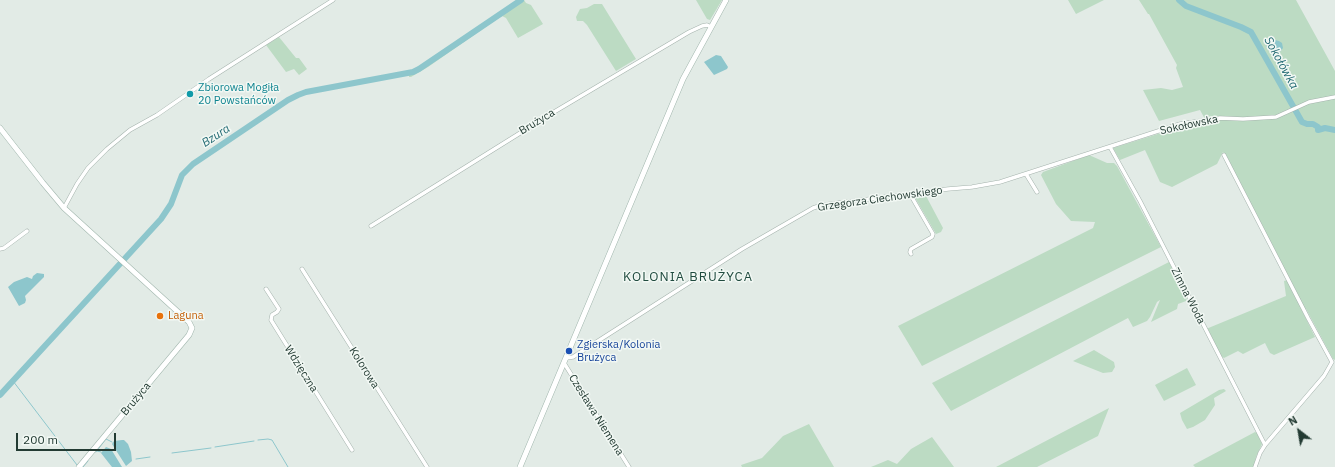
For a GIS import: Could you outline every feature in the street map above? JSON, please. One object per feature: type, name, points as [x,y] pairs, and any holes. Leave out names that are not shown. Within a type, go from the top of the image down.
[{"type":"main road","points":[[520,467],[683,79],[709,26],[726,0]]},
{"type":"main road","points":[[0,128],[42,184],[64,208]]},
{"type":"main road","name":"Brużyca","points":[[64,208],[188,322],[192,330],[79,467]]},
{"type":"street","points":[[64,208],[77,184],[88,168],[107,149],[130,130],[157,115],[209,79],[332,0]]},
{"type":"street","name":"Brużyca","points":[[370,226],[549,115],[689,32],[709,26]]},
{"type":"street","name":"Sokołowska","points":[[1110,147],[1180,124],[1220,118],[1276,118],[1312,101],[1335,98]]},
{"type":"street","name":"Grzegorza Ciechowskiego","points":[[565,361],[742,249],[813,208],[822,205],[992,184],[1110,147]]},
{"type":"street","name":"Zimna Woda","points":[[1110,147],[1140,201],[1232,384],[1265,445]]},
{"type":"street","points":[[1224,155],[1332,362],[1324,376],[1265,445],[1260,453],[1255,467]]},
{"type":"street","points":[[1026,174],[1037,192]]},
{"type":"street","points":[[910,194],[933,234],[932,237],[911,249],[911,254]]},
{"type":"street","points":[[0,249],[4,248],[27,231]]},
{"type":"street","name":"Kolorowa","points":[[302,269],[427,467]]},
{"type":"street","name":"Wdzięczna","points":[[266,289],[279,309],[272,315],[271,320],[352,450]]},
{"type":"street","name":"Czesława Niemena","points":[[565,361],[629,467]]},
{"type":"green space","points":[[521,0],[524,0],[526,3],[531,5],[543,24],[518,38],[506,18],[502,16],[428,67],[409,77],[409,72],[425,66]]},
{"type":"green space","points":[[696,0],[722,0],[710,20],[707,19]]},
{"type":"green space","points":[[1068,0],[1104,0],[1076,14]]},
{"type":"green space","points":[[1139,0],[1296,0],[1335,71],[1335,360],[1333,359],[1305,309],[1223,152],[1217,164],[1172,187],[1160,182],[1145,150],[1120,160],[1113,148],[1193,123],[1206,121],[1200,110],[1159,121],[1143,90],[1161,88],[1172,90],[1183,87],[1176,68],[1177,65],[1149,14]]},
{"type":"green space","points":[[594,4],[602,4],[636,59],[616,71],[587,25],[583,21],[577,21],[576,17],[580,9],[587,8]]},
{"type":"green space","points":[[279,37],[296,58],[299,58],[307,69],[299,75],[294,69],[286,72],[266,45]]},
{"type":"green space","points":[[1089,155],[1107,163],[1114,163],[1117,166],[1161,247],[922,366],[898,326],[1093,228],[1095,222],[1071,221],[1056,204],[1041,175],[1043,172]]},
{"type":"green space","points":[[925,194],[943,228],[941,232],[936,234],[914,196]]},
{"type":"green space","points":[[1169,262],[1187,298],[1186,301],[1178,304],[1177,309],[1151,322],[1160,300],[1157,302],[1147,321],[1133,327],[1128,318],[951,411],[932,383]]},
{"type":"green space","points":[[1287,280],[1315,337],[1274,355],[1270,353],[1265,343],[1243,354],[1238,351],[1224,358],[1221,356],[1206,329],[1286,296],[1284,281]]},
{"type":"green space","points":[[1094,350],[1114,362],[1115,367],[1112,372],[1103,373],[1073,361]]},
{"type":"green space","points":[[1187,368],[1196,385],[1164,401],[1155,385]]},
{"type":"green space","points":[[1224,389],[1226,391],[1214,398],[1215,405],[1205,420],[1187,429],[1180,413],[1219,390]]},
{"type":"green space","points":[[1109,408],[1098,436],[1037,467],[996,467]]},
{"type":"green space","points":[[809,424],[834,467],[742,467],[741,465],[762,458],[783,436]]},
{"type":"green space","points":[[1255,432],[1257,433],[1262,444],[1256,457],[1254,467],[1195,467],[1193,465]]},
{"type":"green space","points":[[932,437],[954,467],[871,467],[888,460],[897,464],[911,449]]},
{"type":"water","points":[[1275,40],[1282,43],[1283,48],[1279,53],[1272,55],[1266,46]]},
{"type":"water","points":[[716,55],[721,56],[728,67],[727,69],[714,75],[704,62]]},
{"type":"water","points":[[37,273],[44,274],[44,277],[25,296],[25,303],[19,306],[8,287],[14,282],[27,277],[32,279]]},
{"type":"water","points":[[124,440],[128,444],[132,461],[126,466],[112,444],[114,441]]},
{"type":"water","points":[[106,447],[111,449],[122,467],[112,467],[108,462],[101,453]]},
{"type":"waterway","name":"Bzura","points":[[0,395],[161,219],[171,204],[182,175],[193,164],[288,100],[298,95],[306,92],[413,72],[521,0]]},
{"type":"waterway","name":"Sokołówka","points":[[1179,0],[1186,6],[1251,32],[1302,122],[1313,124],[1318,127],[1318,130],[1325,128],[1335,130]]},
{"type":"waterway","points":[[13,381],[77,465]]},
{"type":"waterway","points":[[96,452],[106,439],[112,442]]},
{"type":"waterway","points":[[258,440],[272,440],[288,467]]},
{"type":"waterway","points":[[215,447],[254,441]]},
{"type":"waterway","points":[[172,453],[211,448]]},
{"type":"waterway","points":[[97,451],[101,452]]},
{"type":"waterway","points":[[136,459],[150,457]]},
{"type":"waterway","points":[[83,467],[88,461]]},
{"type":"place","name":"Zbiorowa Mogiła 20 Powstańców","points":[[190,94]]},
{"type":"place","name":"Laguna","points":[[160,316]]},
{"type":"place","name":"Zgierska/Kolonia Brużyca","points":[[569,351]]},
{"type":"district","name":"KOLONIA BRUŻYCA","points":[[688,277]]}]
